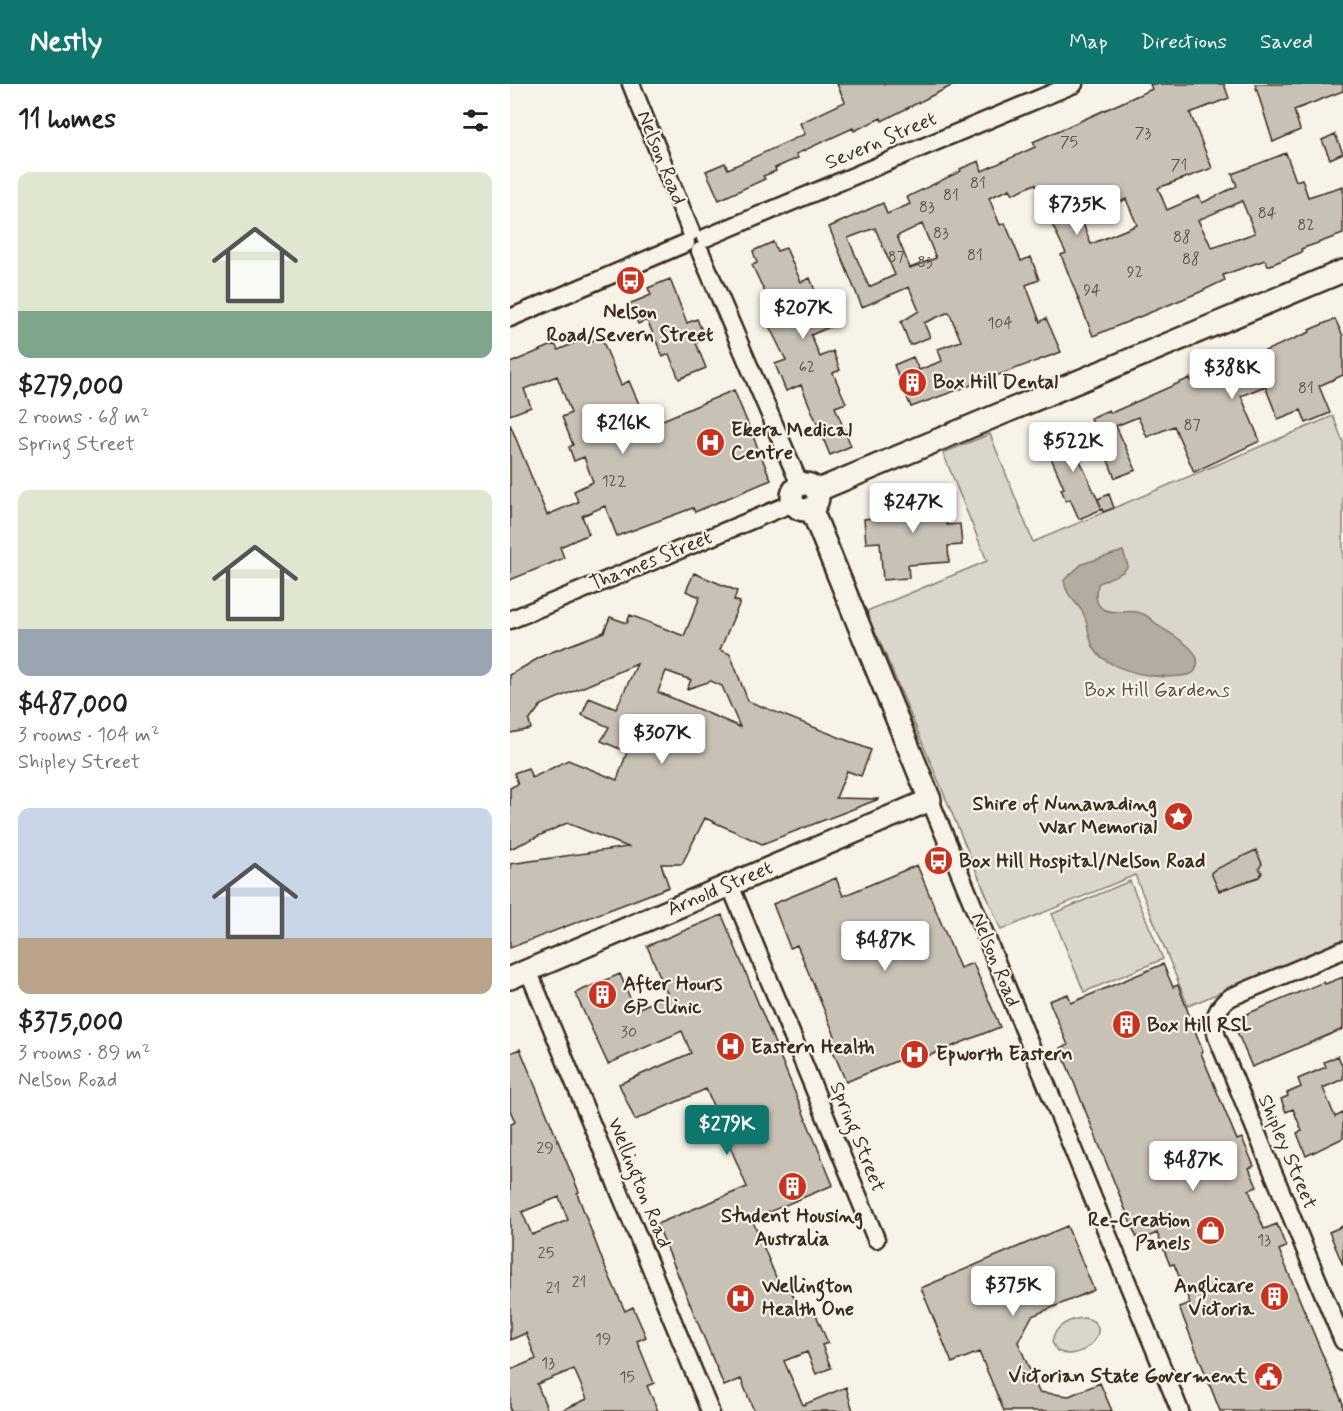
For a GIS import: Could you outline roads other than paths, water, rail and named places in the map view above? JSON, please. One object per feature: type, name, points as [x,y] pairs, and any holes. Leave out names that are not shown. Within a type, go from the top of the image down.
[{"type":"main road","name":"Thames Street","points":[[805,497],[1343,271]]},
{"type":"main road","name":"Nelson Road","points":[[805,497],[930,800]]},
{"type":"main road","name":"Arnold Street","points":[[519,974],[930,800]]},
{"type":"street","name":"Nelson Road","points":[[631,84],[695,241],[805,497]]},
{"type":"street","name":"Severn Street","points":[[510,318],[1074,84]]},
{"type":"street","name":"Thames Street","points":[[510,620],[805,497]]},
{"type":"street","name":"Nelson Road","points":[[930,800],[1180,1411]]},
{"type":"street","name":"Spring Street","points":[[730,885],[876,1239]]},
{"type":"street","name":"Shipley Street","points":[[1343,950],[1231,997],[1216,1012],[1214,1028],[1343,1341]]},
{"type":"street","name":"Wellington Road","points":[[519,974],[710,1411]]},
{"type":"place","name":"Nelson Road/Severn Street","points":[[630,281]]},
{"type":"place","name":"Box Hill Dental","points":[[912,382]]},
{"type":"place","name":"Ekera Medical Centre","points":[[710,442]]},
{"type":"place","name":"Shire of Nunawading War Memorial","points":[[1178,816]]},
{"type":"place","name":"Box Hill Hospital/Nelson Road","points":[[938,861]]},
{"type":"place","name":"After Hours GP Clinic","points":[[602,995]]},
{"type":"place","name":"Box Hill RSL","points":[[1126,1025]]},
{"type":"place","name":"Eastern Health","points":[[730,1047]]},
{"type":"place","name":"Epworth Eastern","points":[[915,1054]]},
{"type":"place","name":"Student Housing Australia","points":[[792,1186]]},
{"type":"place","name":"Re-Creation Panels","points":[[1211,1231]]},
{"type":"place","name":"Anglicare Victoria","points":[[1275,1297]]},
{"type":"place","name":"Wellington Health One","points":[[741,1298]]},
{"type":"place","name":"Victorian State Goverment","points":[[1268,1376]]},
{"type":"park label","name":"Box Hill Gardens","points":[[1157,690]]}]
